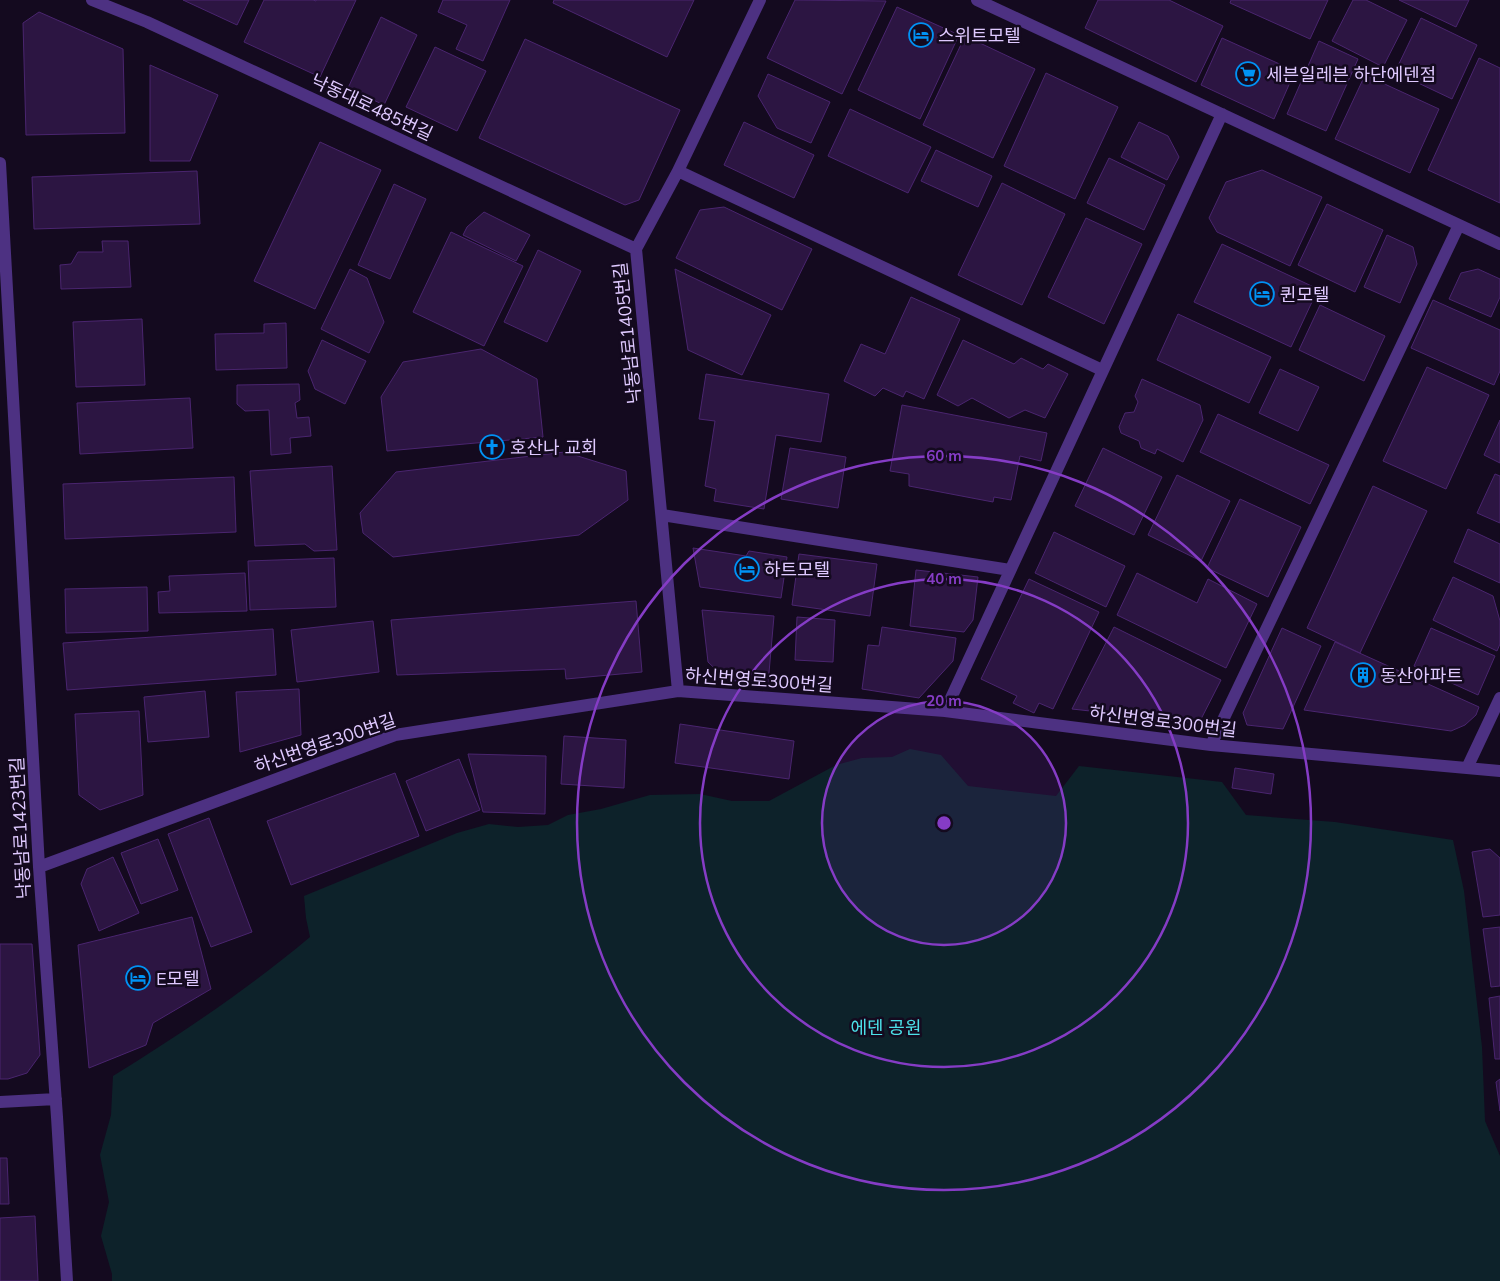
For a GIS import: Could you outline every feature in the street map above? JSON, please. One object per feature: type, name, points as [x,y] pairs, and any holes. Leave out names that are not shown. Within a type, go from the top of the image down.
[{"type":"lane","name":"낙동대로485번길","points":[[92,0],[155,26],[636,249]]},
{"type":"lane","name":"낙동남로1405번길","points":[[678,692],[636,249],[678,171],[760,0]]},
{"type":"lane","points":[[977,0],[1500,244]]},
{"type":"lane","points":[[945,711],[1222,114]]},
{"type":"lane","name":"낙동남로1423번길","points":[[0,163],[39,867],[56,1100],[66,1281]]},
{"type":"lane","points":[[678,171],[1102,370]]},
{"type":"lane","points":[[1211,745],[1460,225]]},
{"type":"lane","points":[[662,515],[1010,570]]},
{"type":"lane","name":"하신번영로300번길","points":[[39,867],[394,735],[678,692],[945,711],[1211,745],[1500,771]]},
{"type":"lane","points":[[1467,768],[1500,698]]},
{"type":"lane","points":[[0,1102],[56,1100]]},
{"type":"green space","name":"에덴 공원","points":[[910,749],[941,755],[968,786],[1056,796],[1079,766],[1222,782],[1246,815],[1335,822],[1453,840],[1464,891],[1482,1047],[1485,1121],[1500,1156],[1500,1281],[112,1281],[112,1274],[101,1236],[109,1202],[100,1155],[111,1115],[113,1076],[214,1010],[263,975],[310,937],[304,896],[457,833],[489,824],[518,827],[548,825],[568,815],[601,809],[650,795],[700,794],[732,801],[769,801],[836,765],[862,758],[892,757]]},
{"type":"building","points":[[183,0],[249,0],[237,25]]},
{"type":"building","points":[[264,0],[356,0],[320,77],[244,42]]},
{"type":"building","points":[[443,0],[510,0],[483,61],[456,49],[467,25],[438,12]]},
{"type":"building","points":[[554,0],[694,0],[667,57],[553,3]]},
{"type":"building","points":[[795,0],[886,1],[842,94],[767,58]]},
{"type":"building","points":[[1098,0],[1169,0],[1223,26],[1196,82],[1085,28]]},
{"type":"building","points":[[1231,0],[1328,0],[1310,39],[1230,3]]},
{"type":"building","points":[[1353,0],[1366,0],[1407,20],[1383,67],[1332,41]]},
{"type":"building","points":[[1399,0],[1469,0],[1456,27]]},
{"type":"building","points":[[897,7],[959,35],[920,119],[858,90]]},
{"type":"building","points":[[39,12],[123,49],[125,133],[26,135],[23,23]]},
{"type":"building","points":[[381,17],[417,35],[384,105],[348,88]]},
{"type":"building","points":[[1421,18],[1477,45],[1452,99],[1395,72]]},
{"type":"building","points":[[965,36],[1035,69],[993,158],[923,125]]},
{"type":"building","points":[[1222,38],[1295,71],[1274,119],[1201,85]]},
{"type":"building","points":[[525,39],[680,110],[639,200],[625,205],[479,138]]},
{"type":"building","points":[[1319,41],[1358,59],[1326,131],[1287,114]]},
{"type":"building","points":[[435,47],[486,71],[457,131],[406,107]]},
{"type":"building","points":[[1479,58],[1500,68],[1500,203],[1428,170]]},
{"type":"building","points":[[150,65],[218,95],[190,161],[150,161]]},
{"type":"building","points":[[1046,73],[1118,107],[1075,199],[1004,166]]},
{"type":"building","points":[[768,74],[830,102],[811,143],[777,128],[758,96]]},
{"type":"building","points":[[1365,75],[1439,109],[1410,173],[1335,139]]},
{"type":"building","points":[[850,109],[931,147],[908,193],[828,156]]},
{"type":"building","points":[[744,122],[814,155],[794,198],[724,165]]},
{"type":"building","points":[[1139,122],[1168,136],[1179,157],[1167,180],[1121,157]]},
{"type":"building","points":[[320,142],[381,170],[315,309],[254,281]]},
{"type":"building","points":[[936,150],[992,176],[978,207],[921,181]]},
{"type":"building","points":[[1109,158],[1165,185],[1144,230],[1087,203]]},
{"type":"building","points":[[1262,170],[1322,197],[1290,266],[1217,232],[1209,218],[1226,182]]},
{"type":"building","points":[[197,171],[200,224],[34,229],[32,177]]},
{"type":"building","points":[[1002,183],[1065,214],[1022,305],[958,275]]},
{"type":"building","points":[[394,184],[426,199],[390,279],[358,265]]},
{"type":"building","points":[[1327,204],[1383,230],[1355,292],[1298,265]]},
{"type":"building","points":[[724,207],[812,249],[782,310],[676,258],[700,210]]},
{"type":"building","points":[[484,212],[530,235],[516,261],[463,235],[467,227]]},
{"type":"building","points":[[1086,218],[1142,244],[1104,324],[1048,297]]},
{"type":"building","points":[[451,232],[523,266],[484,346],[413,312]]},
{"type":"building","points":[[1387,235],[1413,247],[1417,264],[1400,303],[1364,287]]},
{"type":"building","points":[[102,241],[128,241],[131,287],[61,289],[60,265],[71,264],[78,252],[103,252]]},
{"type":"building","points":[[1222,244],[1318,289],[1291,347],[1194,302]]},
{"type":"building","points":[[538,250],[581,271],[547,342],[504,322]]},
{"type":"building","points":[[350,269],[367,278],[384,322],[369,353],[321,329]]},
{"type":"building","points":[[675,269],[771,315],[742,375],[688,350]]},
{"type":"building","points":[[1478,269],[1500,279],[1500,297],[1491,317],[1449,299],[1461,273]]},
{"type":"building","points":[[911,297],[960,319],[924,399],[906,391],[903,397],[883,388],[875,396],[844,381],[861,344],[885,354]]},
{"type":"building","points":[[1433,300],[1500,330],[1500,371],[1494,385],[1411,348]]},
{"type":"building","points":[[1320,305],[1385,336],[1364,381],[1299,350]]},
{"type":"building","points":[[1178,314],[1271,357],[1249,403],[1157,360]]},
{"type":"building","points":[[142,319],[145,385],[76,387],[73,322]]},
{"type":"building","points":[[286,323],[287,368],[216,370],[215,334],[264,333],[264,324]]},
{"type":"building","points":[[322,340],[366,361],[345,404],[315,389],[308,371]]},
{"type":"building","points":[[963,340],[1014,364],[1021,358],[1043,369],[1048,364],[1068,374],[1045,418],[1025,410],[1009,418],[972,398],[958,406],[937,395]]},
{"type":"building","points":[[481,349],[537,379],[543,437],[387,451],[381,397],[403,362]]},
{"type":"building","points":[[1427,367],[1489,395],[1446,489],[1383,461]]},
{"type":"building","points":[[1280,369],[1319,387],[1298,431],[1259,413]]},
{"type":"building","points":[[706,374],[829,394],[821,442],[776,435],[764,509],[714,501],[716,489],[705,486],[715,421],[699,419]]},
{"type":"building","points":[[1142,379],[1200,405],[1203,420],[1183,462],[1157,449],[1155,454],[1141,448],[1139,441],[1121,433],[1119,427],[1125,413],[1134,412],[1138,402],[1135,396]]},
{"type":"building","points":[[299,384],[300,400],[295,403],[297,418],[309,417],[311,436],[290,438],[291,453],[271,455],[269,410],[245,411],[237,404],[237,385]]},
{"type":"building","points":[[190,398],[193,448],[80,454],[77,403]]},
{"type":"building","points":[[902,405],[1047,433],[1041,461],[1020,456],[1011,500],[994,497],[993,502],[909,486],[909,474],[890,471]]},
{"type":"building","points":[[1218,414],[1329,465],[1310,504],[1200,452]]},
{"type":"building","points":[[1500,420],[1500,463],[1484,455]]},
{"type":"building","points":[[790,448],[846,457],[838,508],[781,499]]},
{"type":"building","points":[[1103,448],[1162,477],[1134,535],[1075,506]]},
{"type":"building","points":[[565,452],[626,471],[628,500],[579,535],[393,557],[363,533],[360,513],[396,472]]},
{"type":"building","points":[[332,466],[337,550],[314,551],[305,544],[255,546],[250,471]]},
{"type":"building","points":[[1495,474],[1500,476],[1500,523],[1477,513]]},
{"type":"building","points":[[1177,475],[1230,501],[1201,561],[1148,535]]},
{"type":"building","points":[[234,477],[236,532],[65,539],[63,484]]},
{"type":"building","points":[[1373,486],[1427,511],[1360,653],[1307,628]]},
{"type":"building","points":[[1240,499],[1301,527],[1268,597],[1207,568]]},
{"type":"building","points":[[1468,529],[1500,544],[1500,583],[1454,562]]},
{"type":"building","points":[[1054,532],[1125,566],[1106,607],[1035,573]]},
{"type":"building","points":[[693,548],[746,556],[749,551],[787,557],[781,598],[700,587]]},
{"type":"building","points":[[799,554],[877,564],[870,616],[792,605]]},
{"type":"building","points":[[334,558],[336,607],[250,610],[248,561]]},
{"type":"building","points":[[916,570],[978,577],[973,620],[964,632],[910,626]]},
{"type":"building","points":[[245,573],[247,611],[159,613],[158,592],[170,591],[169,576]]},
{"type":"building","points":[[1137,573],[1197,603],[1208,579],[1257,604],[1226,668],[1117,615]]},
{"type":"building","points":[[1453,577],[1493,596],[1500,621],[1500,644],[1497,651],[1433,620]]},
{"type":"building","points":[[1029,579],[1099,612],[1053,709],[1039,703],[1034,713],[1013,703],[1017,696],[981,679]]},
{"type":"building","points":[[147,587],[148,631],[66,633],[65,589]]},
{"type":"building","points":[[636,601],[642,672],[566,679],[565,669],[397,675],[391,620]]},
{"type":"building","points":[[702,610],[774,616],[768,684],[727,680],[708,662]]},
{"type":"building","points":[[797,617],[835,620],[833,662],[795,660]]},
{"type":"building","points":[[373,621],[379,672],[297,682],[291,630]]},
{"type":"building","points":[[882,627],[956,638],[953,661],[919,698],[862,689],[868,645],[879,646]]},
{"type":"building","points":[[1114,627],[1221,680],[1199,723],[1072,709]]},
{"type":"building","points":[[1282,628],[1321,646],[1283,729],[1247,725],[1243,713]]},
{"type":"building","points":[[1431,628],[1495,656],[1478,695],[1414,666]]},
{"type":"building","points":[[273,629],[276,675],[67,690],[63,643]]},
{"type":"building","name":"동산아파트","points":[[1335,642],[1479,707],[1476,715],[1465,725],[1451,731],[1304,710]]},
{"type":"building","points":[[299,689],[301,735],[240,752],[236,692]]},
{"type":"building","points":[[205,691],[209,737],[148,742],[144,697]]},
{"type":"building","points":[[139,711],[143,795],[100,810],[79,795],[75,714]]},
{"type":"building","points":[[680,724],[794,741],[789,779],[675,763]]},
{"type":"building","points":[[564,736],[626,740],[624,788],[561,784]]},
{"type":"building","points":[[468,754],[546,756],[545,814],[483,812]]},
{"type":"building","points":[[459,759],[480,810],[426,831],[406,781]]},
{"type":"building","points":[[1235,768],[1274,774],[1271,794],[1232,788]]},
{"type":"building","points":[[395,773],[419,836],[291,885],[267,821]]},
{"type":"building","points":[[209,818],[252,932],[211,947],[168,834]]},
{"type":"building","points":[[158,839],[178,890],[141,904],[121,853]]},
{"type":"building","points":[[1490,849],[1500,858],[1500,915],[1483,917],[1472,852]]},
{"type":"building","points":[[113,857],[139,913],[99,931],[81,884],[87,869]]},
{"type":"building","points":[[192,917],[211,989],[153,1023],[146,1045],[89,1068],[78,945]]},
{"type":"building","points":[[1500,927],[1500,986],[1491,987],[1483,929]]},
{"type":"building","points":[[0,944],[32,944],[40,1055],[27,1073],[8,1079],[0,1079]]},
{"type":"building","points":[[1500,996],[1500,1059],[1495,1059],[1489,998]]},
{"type":"building","points":[[1500,1079],[1500,1111],[1496,1082]]},
{"type":"building","points":[[0,1158],[7,1158],[9,1204],[0,1204]]},
{"type":"building","points":[[35,1216],[38,1281],[0,1281],[0,1218]]},
{"type":"place","name":"스위트모텔","points":[[921,35]]},
{"type":"place","name":"세븐일레븐 하단에덴점","points":[[1248,74]]},
{"type":"place","name":"퀸모텔","points":[[1262,294]]},
{"type":"place","name":"호산나 교회","points":[[492,447]]},
{"type":"place","name":"하트모텔","points":[[747,569]]},
{"type":"place","name":"동산아파트","points":[[1363,675]]},
{"type":"place","name":"E모텔","points":[[138,978]]}]
